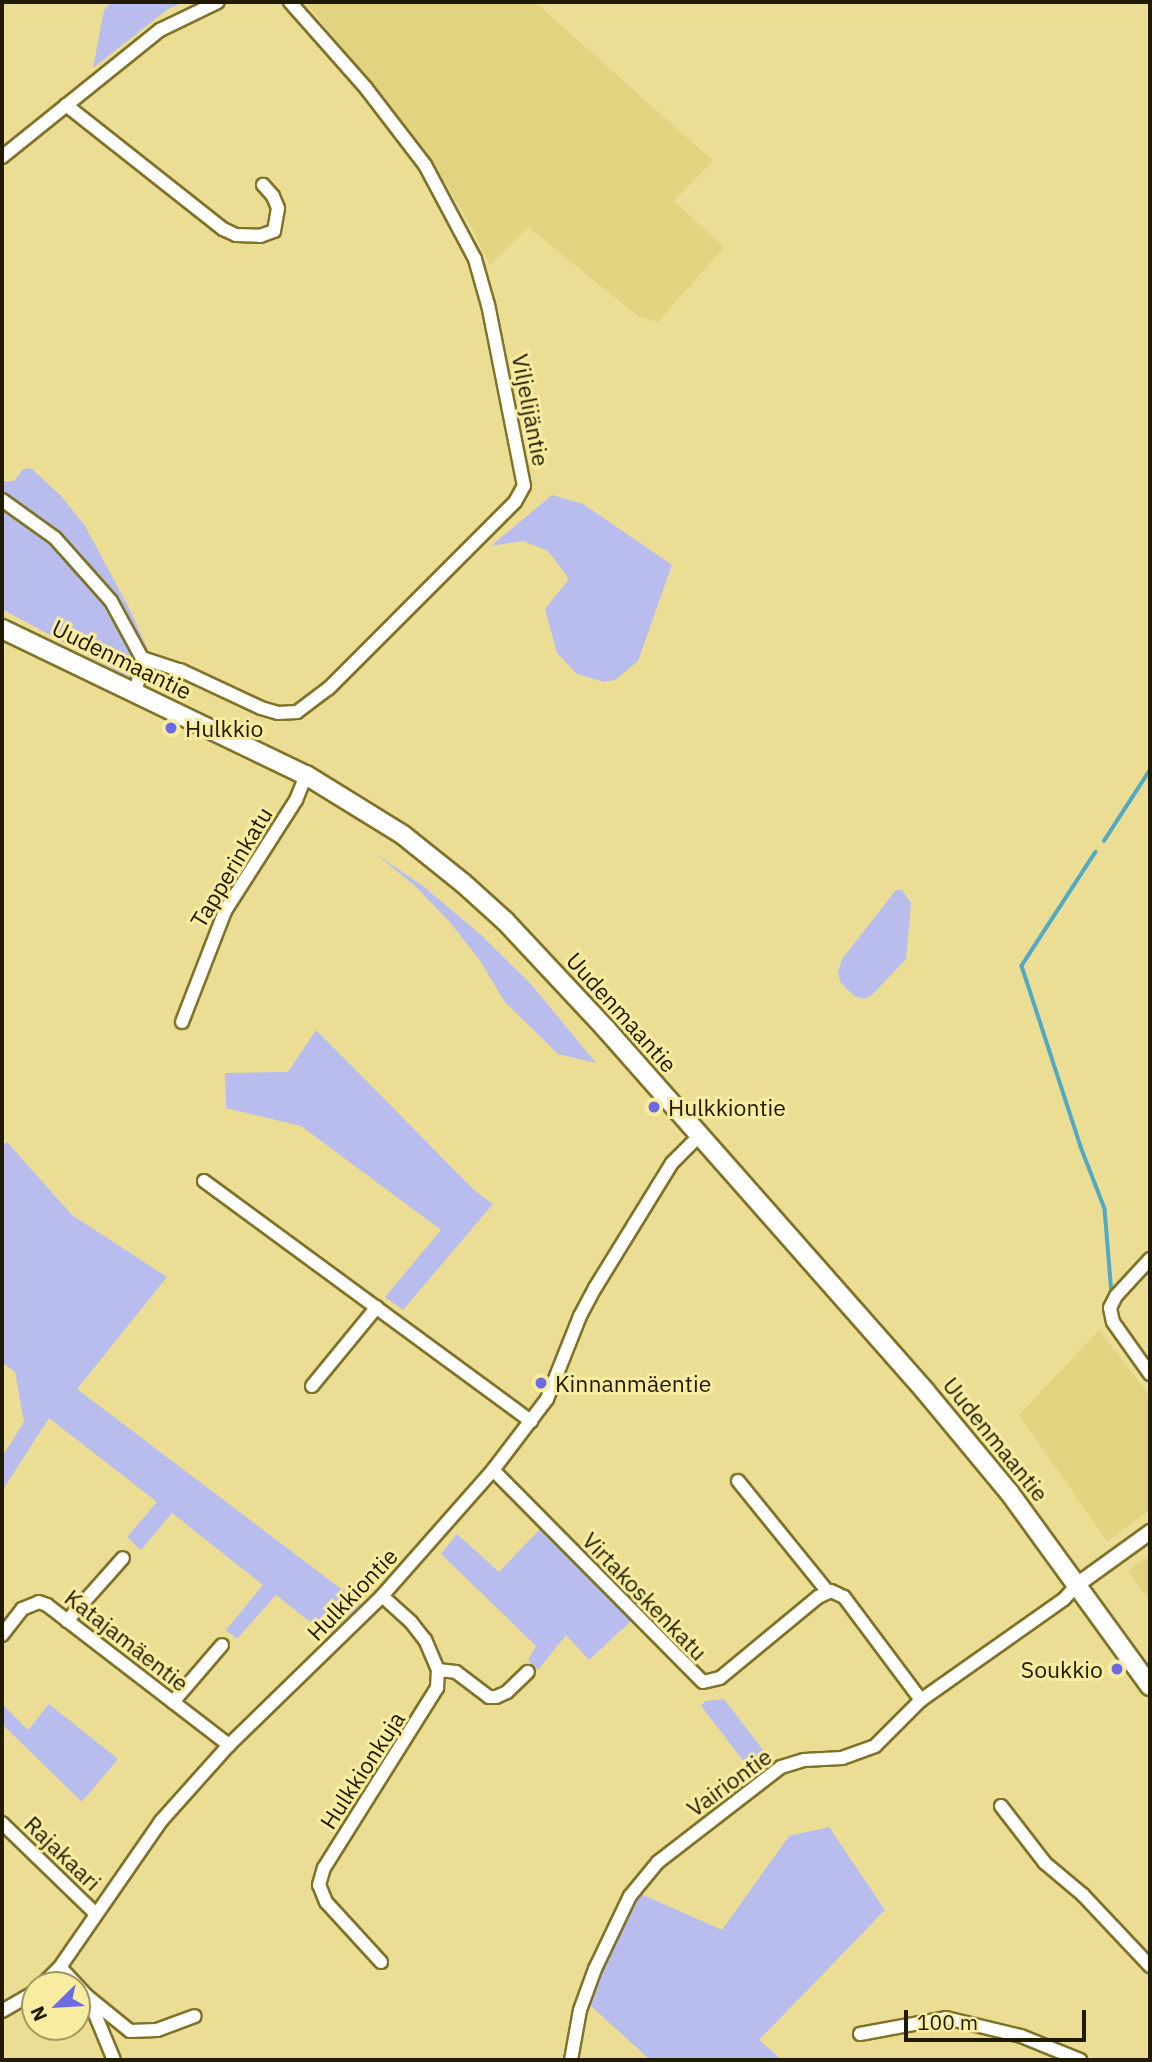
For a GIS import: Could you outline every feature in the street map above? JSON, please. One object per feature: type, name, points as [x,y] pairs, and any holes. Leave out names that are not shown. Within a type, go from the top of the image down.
[{"type":"main road","name":"Uudenmaantie","points":[[2,629],[306,775],[403,835],[472,890],[552,970],[925,1391],[1009,1492],[1150,1686]]},
{"type":"street","points":[[2,157],[160,30],[218,2]]},
{"type":"street","name":"Viljelijäntie","points":[[142,658],[180,670],[261,708],[278,713],[297,712],[328,689],[515,502],[524,486],[488,305],[475,259],[425,165],[366,88],[290,2]]},
{"type":"street","points":[[66,105],[223,229],[236,236],[260,236],[274,231],[278,208],[273,196],[263,185]]},
{"type":"street","points":[[2,500],[55,538],[93,578],[117,611],[142,658],[136,693]]},
{"type":"street","name":"Tapperinkatu","points":[[182,1022],[225,911],[296,800],[306,775]]},
{"type":"street","name":"Hulkkiontie","points":[[56,1971],[161,1821],[229,1745],[382,1596],[494,1470],[547,1399],[580,1316],[595,1288],[672,1163],[699,1136]]},
{"type":"street","points":[[204,1181],[531,1421]]},
{"type":"street","points":[[1150,1259],[1116,1296],[1110,1308],[1113,1322],[1150,1374]]},
{"type":"street","points":[[312,1386],[377,1307]]},
{"type":"street","name":"Virtakoskenkatu","points":[[494,1470],[703,1682],[720,1678],[817,1597],[828,1592]]},
{"type":"street","points":[[738,1481],[828,1592],[838,1593],[844,1598],[921,1700]]},
{"type":"street","points":[[1078,1584],[1150,1532]]},
{"type":"street","points":[[67,1621],[123,1558]]},
{"type":"street","name":"Vairiontie","points":[[571,2060],[580,2010],[589,1982],[630,1896],[648,1872],[771,1774],[804,1760],[842,1758],[864,1751],[884,1737],[921,1700],[1064,1599],[1078,1584]]},
{"type":"street","points":[[382,1596],[418,1630],[431,1650],[438,1670],[456,1672],[489,1697],[507,1692],[528,1672]]},
{"type":"street","name":"Katajamäentie","points":[[2,1635],[22,1609],[39,1602],[229,1745]]},
{"type":"street","points":[[173,1702],[222,1645]]},
{"type":"street","name":"Hulkkionkuja","points":[[381,1962],[326,1902],[321,1894],[320,1876],[433,1697],[439,1679],[438,1670]]},
{"type":"street","points":[[1001,1806],[1045,1863],[1083,1895],[1150,1966]]},
{"type":"street","name":"Rajakaari","points":[[2,1824],[95,1913]]},
{"type":"street","points":[[60,1967],[64,1971]]},
{"type":"street","points":[[2,2011],[21,2000]]},
{"type":"street","points":[[91,2000],[130,2032],[157,2029],[195,2016]]},
{"type":"street","points":[[91,2004],[114,2060]]},
{"type":"street","points":[[860,2034],[946,2018],[1021,2035],[1080,2060]]},
{"type":"shaded area","points":[[112,2],[185,2],[168,9],[93,68],[104,10]]},
{"type":"shaded area","points":[[305,2],[535,2],[713,161],[674,201],[724,247],[658,322],[639,317],[528,227],[490,265],[470,224],[426,151]]},
{"type":"shaded area","points":[[31,468],[62,497],[85,526],[129,608],[154,663],[142,658],[137,682],[2,609],[2,482],[14,481],[23,469]]},
{"type":"shaded area","points":[[552,495],[583,504],[672,565],[638,661],[615,680],[604,682],[577,674],[557,653],[545,609],[569,579],[548,551],[523,541],[491,546]]},
{"type":"shaded area","points":[[376,854],[423,886],[481,935],[530,983],[596,1063],[558,1054],[504,1001],[479,959],[448,920],[415,886]]},
{"type":"shaded area","points":[[896,890],[902,890],[911,903],[906,959],[872,995],[864,999],[854,996],[840,982],[838,972],[842,959]]},
{"type":"shaded area","points":[[316,1030],[475,1191],[493,1204],[403,1310],[385,1297],[441,1230],[301,1126],[226,1108],[225,1073],[288,1072]]},
{"type":"shaded area","points":[[7,1142],[72,1215],[167,1277],[77,1389],[361,1604],[328,1636],[276,1595],[237,1639],[226,1630],[263,1585],[172,1513],[141,1550],[127,1537],[157,1502],[49,1418],[2,1491],[2,1457],[24,1422],[15,1372],[2,1362],[2,1146]]},
{"type":"shaded area","points":[[1099,1330],[1150,1396],[1150,1510],[1107,1541],[1019,1415]]},
{"type":"shaded area","points":[[540,1529],[631,1621],[589,1660],[566,1635],[538,1670],[528,1660],[536,1646],[441,1554],[457,1534],[499,1572]]},
{"type":"shaded area","points":[[1150,1555],[1150,1601],[1128,1571]]},
{"type":"shaded area","points":[[724,1699],[773,1763],[755,1776],[701,1706],[705,1701]]},
{"type":"shaded area","points":[[2,1704],[28,1730],[49,1704],[118,1759],[82,1802],[2,1724]]},
{"type":"shaded area","points":[[829,1827],[885,1910],[759,2040],[782,2060],[650,2060],[591,2006],[590,1993],[603,1961],[641,1894],[722,1930],[789,1836]]},
{"type":"waterway","points":[[1104,841],[1150,770]]},
{"type":"waterway","points":[[1096,852],[1022,966],[1081,1147],[1105,1209],[1112,1294]]},
{"type":"place","name":"Hulkkio","points":[[171,728]]},
{"type":"place","name":"Hulkkiontie","points":[[654,1107]]},
{"type":"place","name":"Kinnanmäentie","points":[[541,1383]]},
{"type":"place","name":"Soukkio","points":[[1117,1669]]}]
